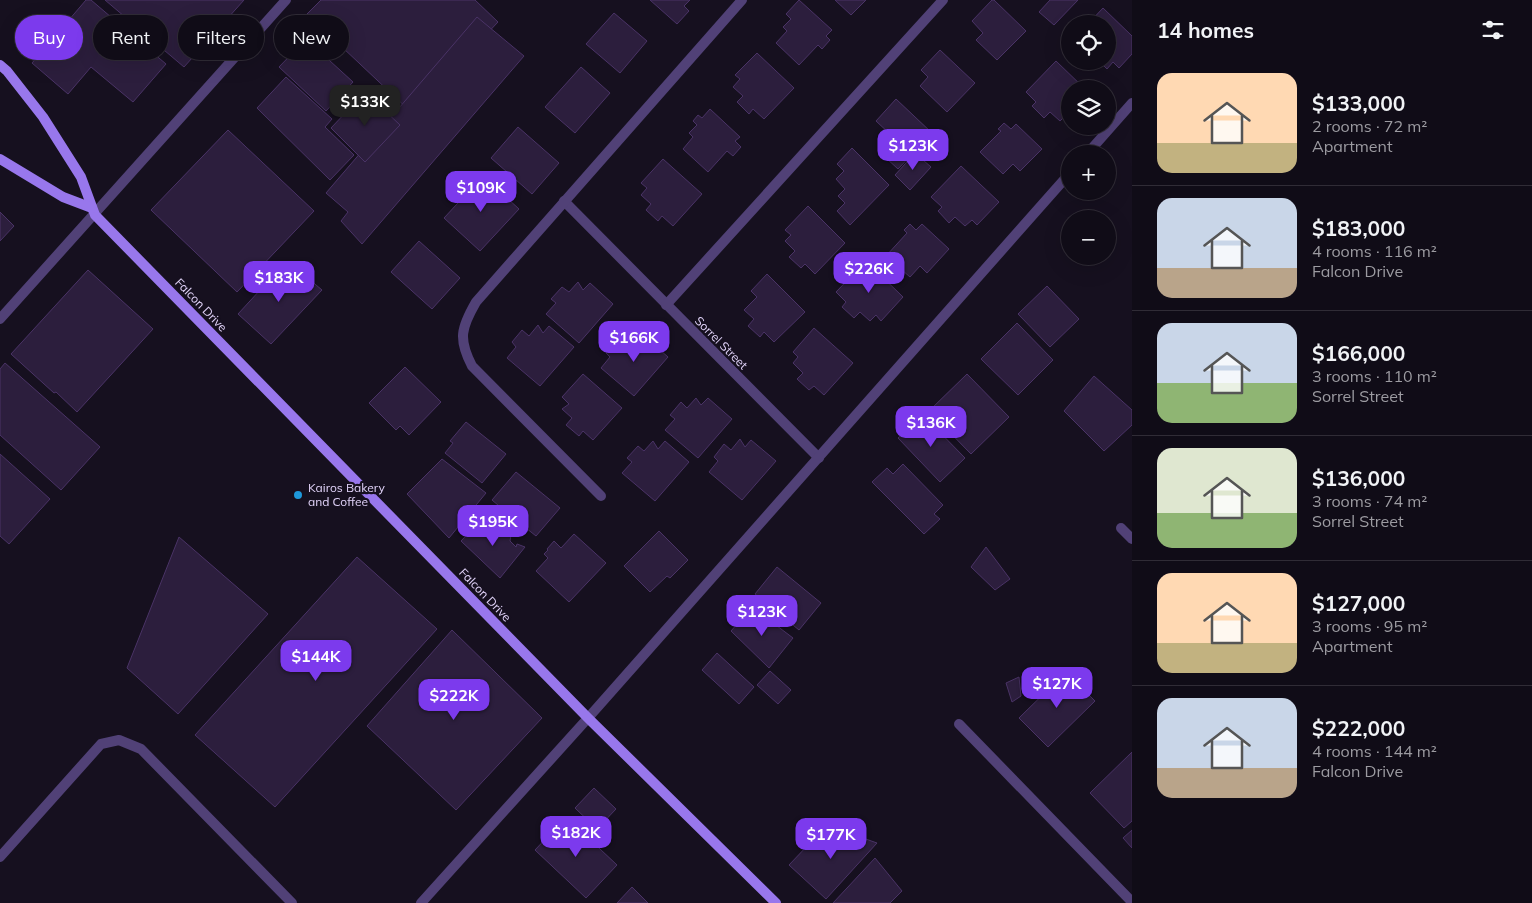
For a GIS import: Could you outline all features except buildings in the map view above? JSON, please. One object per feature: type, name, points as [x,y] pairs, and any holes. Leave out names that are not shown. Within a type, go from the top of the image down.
[{"type":"street","points":[[0,319],[93,211],[286,0]]},
{"type":"street","points":[[602,496],[472,366],[464,350],[463,333],[467,318],[476,302],[742,0]]},
{"type":"street","points":[[666,305],[944,0]]},
{"type":"street","name":"Falcon Drive","points":[[0,65],[13,79],[52,132],[81,177],[93,211]]},
{"type":"street","points":[[1095,145],[1132,103]]},
{"type":"street","name":"Falcon Drive","points":[[0,159],[63,197],[93,211],[588,718],[776,903]]},
{"type":"street","points":[[421,903],[588,718],[1061,183]]},
{"type":"street","name":"Sorrel Street","points":[[564,202],[819,458]]},
{"type":"street","points":[[1121,528],[1132,539]]},
{"type":"street","points":[[959,724],[1132,902]]},
{"type":"street","points":[[0,857],[101,744],[118,740],[141,749],[292,903]]},
{"type":"place","name":"Kairos Bakery and Coffee","points":[[298,495]]}]
